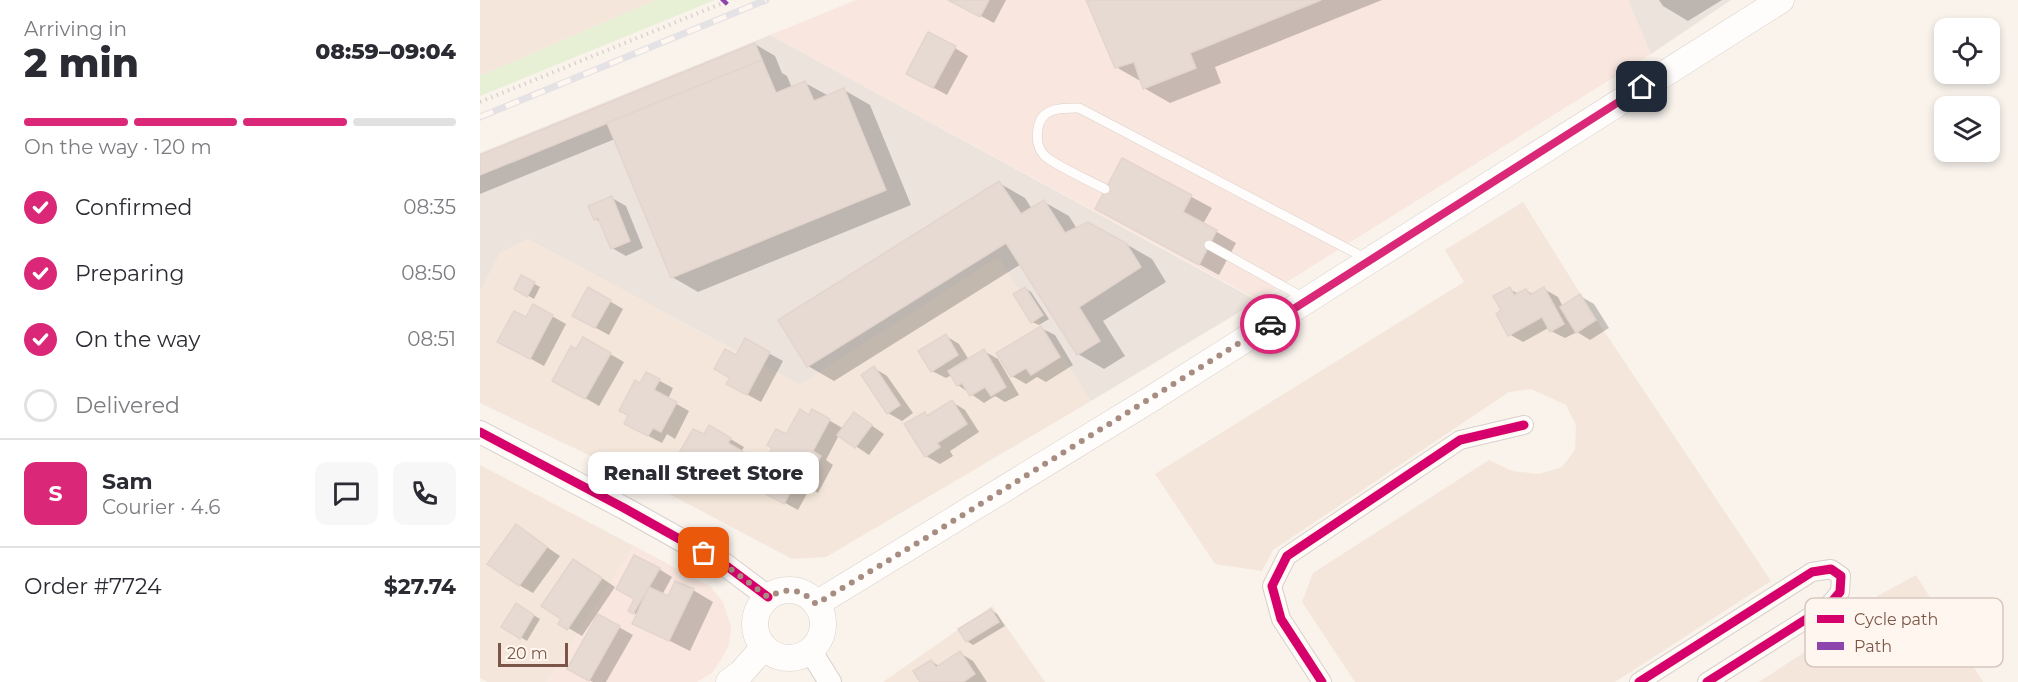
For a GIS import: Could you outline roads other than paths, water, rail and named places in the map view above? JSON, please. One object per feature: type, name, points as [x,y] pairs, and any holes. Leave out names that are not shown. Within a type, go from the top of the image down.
[{"type":"main road","points":[[816,604],[1010,486],[1781,0]]},
{"type":"main road","points":[[794,590],[807,595],[816,604],[822,616],[822,628],[818,641],[810,651],[798,656],[786,657],[774,654],[764,647],[756,635],[754,621],[759,607],[768,597],[780,591],[794,590]]},
{"type":"main road","points":[[729,682],[741,673],[764,647]]},
{"type":"street","points":[[1322,682],[1281,619],[1272,586],[1287,556],[1460,440],[1524,425]]},
{"type":"street","points":[[480,432],[724,564],[768,597]]},
{"type":"street","points":[[1639,682],[1812,572],[1831,569],[1841,576],[1840,592],[1835,598]]},
{"type":"street","points":[[1707,682],[1805,620]]},
{"type":"street","points":[[810,651],[830,682]]},
{"type":"lane","points":[[1105,189],[1045,157],[1036,136],[1040,120],[1049,112],[1057,108],[1079,108],[1369,261]]},
{"type":"lane","points":[[1209,245],[1307,300]]},
{"type":"railway","points":[[480,117],[766,0]]},
{"type":"place","name":"Renall Street Store","points":[[704,553]]}]
